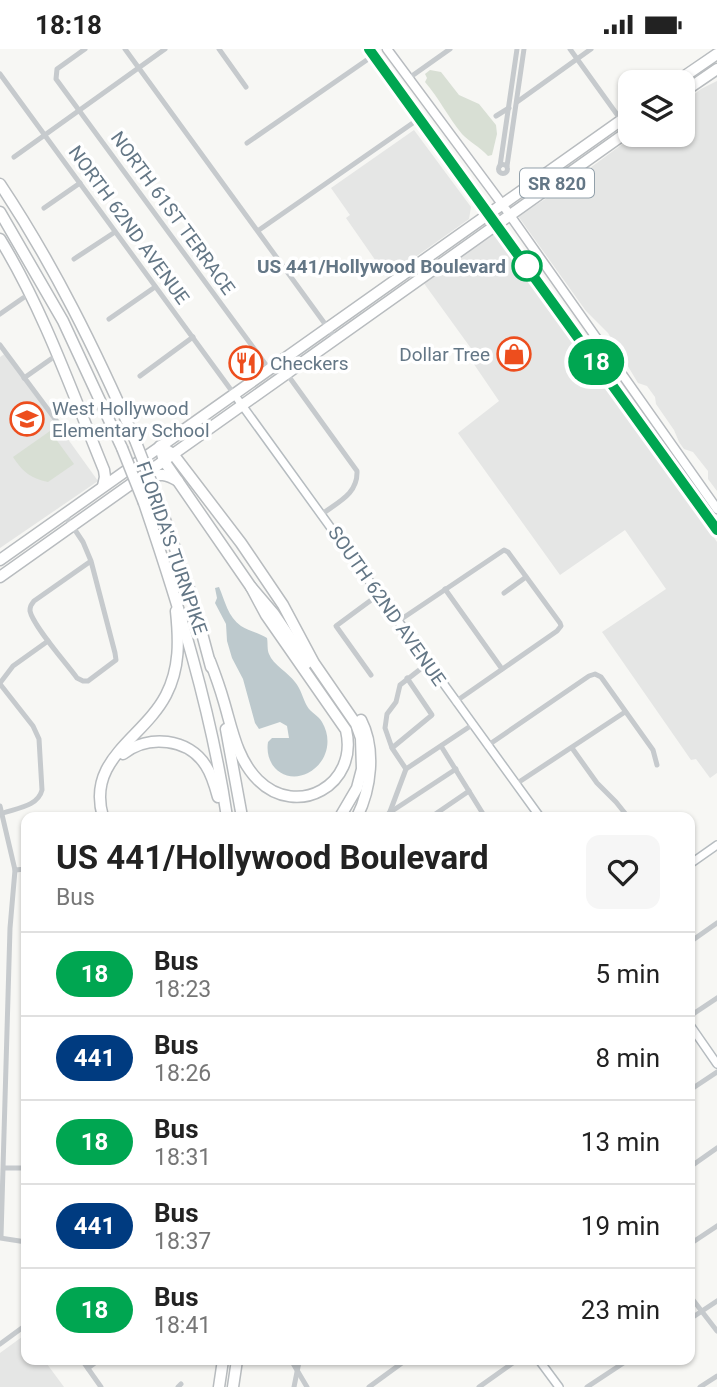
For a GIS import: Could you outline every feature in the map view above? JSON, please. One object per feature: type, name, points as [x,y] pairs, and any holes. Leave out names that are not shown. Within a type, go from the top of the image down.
[{"type":"highway","points":[[694,70],[717,54]]},
{"type":"highway","points":[[695,84],[717,69]]},
{"type":"highway","name":"SR 820","points":[[0,560],[618,123]]},
{"type":"highway","name":"SR 820","points":[[0,577],[618,139]]},
{"type":"highway","name":"FLORIDA'S TURNPIKE","points":[[0,184],[44,254],[80,320],[135,440],[156,494],[193,600],[230,748],[241,812]]},
{"type":"highway","name":"FLORIDA'S TURNPIKE","points":[[0,212],[63,321],[144,503],[173,589],[206,710],[225,812]]},
{"type":"highway","points":[[0,239],[22,278],[60,363],[104,470],[103,486]]},
{"type":"highway","points":[[160,446],[241,543],[283,605],[314,663],[356,724],[361,738],[362,769],[357,787],[343,812]]},
{"type":"highway","points":[[169,458],[180,482],[251,587],[266,615],[346,730],[348,757],[335,782],[311,795],[297,797],[282,795],[258,781],[241,756],[209,661]]},
{"type":"highway","points":[[130,485],[157,474],[165,474],[180,482]]},
{"type":"highway","points":[[251,587],[274,614],[351,726],[356,739],[358,766],[348,792],[335,812]]},
{"type":"highway","points":[[104,812],[99,790],[108,766],[153,716],[174,676],[179,638],[173,589]]},
{"type":"highway","points":[[303,641],[363,722],[368,736],[369,779],[359,812]]},
{"type":"highway","points":[[104,812],[102,797],[111,767],[126,751],[144,742],[153,741],[169,741],[196,753],[206,765],[224,812]]},
{"type":"highway","points":[[219,1387],[222,1365]]},
{"type":"highway","points":[[233,1387],[236,1365]]},
{"type":"main road","points":[[387,49],[502,204],[717,509]]},
{"type":"main road","points":[[372,52],[717,530]]},
{"type":"street","name":"NORTH 61ST TERRACE","points":[[85,49],[57,69],[55,75],[79,112],[269,369]]},
{"type":"street","points":[[125,49],[336,339]]},
{"type":"street","points":[[14,157],[165,49]]},
{"type":"street","points":[[219,49],[246,87]]},
{"type":"street","points":[[409,78],[450,49]]},
{"type":"street","points":[[517,49],[508,108],[504,166],[524,49]]},
{"type":"street","points":[[570,49],[618,108]]},
{"type":"street","points":[[496,116],[591,49]]},
{"type":"street","points":[[247,143],[372,52]]},
{"type":"street","name":"NORTH 62ND AVENUE","points":[[0,74],[234,394]]},
{"type":"street","points":[[0,87],[6,83]]},
{"type":"street","points":[[259,230],[420,118]]},
{"type":"street","points":[[44,208],[80,183]]},
{"type":"street","points":[[74,259],[114,232]]},
{"type":"street","points":[[109,319],[155,287]]},
{"type":"street","points":[[0,314],[23,298]]},
{"type":"street","points":[[140,376],[192,337]]},
{"type":"street","points":[[0,345],[67,435]]},
{"type":"street","points":[[24,378],[51,359]]},
{"type":"street","points":[[287,374],[357,471],[353,492],[322,514]]},
{"type":"street","name":"SOUTH 62ND AVENUE","points":[[234,394],[536,812]]},
{"type":"street","points":[[64,514],[83,542],[91,561],[116,660],[88,681],[83,681],[77,678],[48,641],[31,614],[30,607],[34,601],[91,561]]},
{"type":"street","points":[[397,622],[504,550],[508,552],[561,626],[455,702]]},
{"type":"street","points":[[504,593],[526,577]]},
{"type":"street","points":[[445,589],[502,669]]},
{"type":"street","points":[[371,675],[336,625],[378,595]]},
{"type":"street","points":[[3,813],[34,803],[40,798],[42,790],[39,739],[33,726],[0,683],[13,666],[48,641]]},
{"type":"street","points":[[406,769],[392,748],[385,729],[387,714],[396,702],[400,685],[428,664]]},
{"type":"street","points":[[487,746],[595,674],[601,677],[653,750],[657,765]]},
{"type":"street","points":[[392,748],[432,715],[407,678]]},
{"type":"street","points":[[516,784],[625,712]]},
{"type":"street","points":[[389,812],[406,769],[472,725]]},
{"type":"street","points":[[440,747],[481,812]]},
{"type":"street","points":[[572,748],[597,783],[624,812]]},
{"type":"street","points":[[392,812],[456,769]]},
{"type":"street","points":[[438,812],[469,791]]},
{"type":"street","points":[[0,806],[15,870],[4,1049],[4,1168],[0,1238],[21,1242]]},
{"type":"street","points":[[695,860],[717,845]]},
{"type":"street","points":[[15,870],[21,869]]},
{"type":"street","points":[[695,938],[717,923]]},
{"type":"street","points":[[0,929],[10,928]]},
{"type":"street","points":[[0,990],[9,990]]},
{"type":"street","points":[[695,1013],[717,998]]},
{"type":"street","points":[[695,1032],[717,1064]]},
{"type":"street","points":[[695,1087],[717,1072]]},
{"type":"street","points":[[695,1163],[717,1148]]},
{"type":"street","points":[[4,1168],[21,1168]]},
{"type":"street","points":[[695,1241],[717,1226]]},
{"type":"street","points":[[695,1316],[717,1301]]},
{"type":"street","points":[[695,1302],[717,1331]]},
{"type":"street","points":[[0,1344],[21,1329]]},
{"type":"street","points":[[86,1365],[101,1387]]},
{"type":"street","points":[[88,1368],[92,1365]]},
{"type":"street","points":[[294,1365],[307,1387]]},
{"type":"street","points":[[294,1387],[299,1365]]},
{"type":"street","points":[[369,1387],[399,1365]]},
{"type":"street","points":[[479,1387],[510,1365]]},
{"type":"street","points":[[543,1365],[559,1387]]},
{"type":"street","points":[[587,1387],[620,1365]]},
{"type":"street","points":[[700,1387],[717,1376]]},
{"type":"shaded area","points":[[430,70],[441,72],[459,95],[479,104],[496,125],[497,134],[492,155],[488,156],[457,128],[425,82],[425,74]]},
{"type":"shaded area","points":[[717,81],[717,491],[708,479],[708,471],[693,452],[684,449],[679,442],[656,404],[655,397],[647,386],[638,383],[608,333],[586,311],[518,216],[563,188],[618,147],[695,147],[695,94]]},
{"type":"shaded area","points":[[414,130],[471,207],[469,219],[387,277],[346,218],[350,215],[331,188]]},
{"type":"shaded area","points":[[500,228],[717,542],[717,773],[710,778],[696,759],[691,760],[602,632],[666,589],[625,530],[560,575],[458,433],[499,401],[465,351],[470,347],[423,282]]},
{"type":"shaded area","name":"West Hollywood Elementary School","points":[[6,353],[98,481],[0,548],[0,357]]},
{"type":"shaded area","points":[[50,431],[74,464],[48,482],[28,474],[13,457]]},
{"type":"shaded area","points":[[219,587],[233,618],[244,628],[267,638],[271,658],[295,682],[307,706],[325,729],[327,743],[324,757],[315,769],[308,773],[300,776],[285,775],[273,766],[269,759],[268,742],[272,738],[289,738],[287,726],[280,722],[259,729],[255,723],[243,679],[227,641],[226,624],[215,603],[215,588]]},
{"type":"shaded area","points":[[21,1338],[21,1365],[48,1365],[64,1387],[0,1387],[0,1353]]},
{"type":"bus line","name":"18","points":[[369,49],[717,530]]},
{"type":"place","name":"US 441/Hollywood Boulevard","points":[[527,266]]},
{"type":"place","name":"Dollar Tree","points":[[514,354]]},
{"type":"place","name":"Checkers","points":[[246,363]]},
{"type":"place","name":"West Hollywood Elementary School","points":[[27,419]]}]
